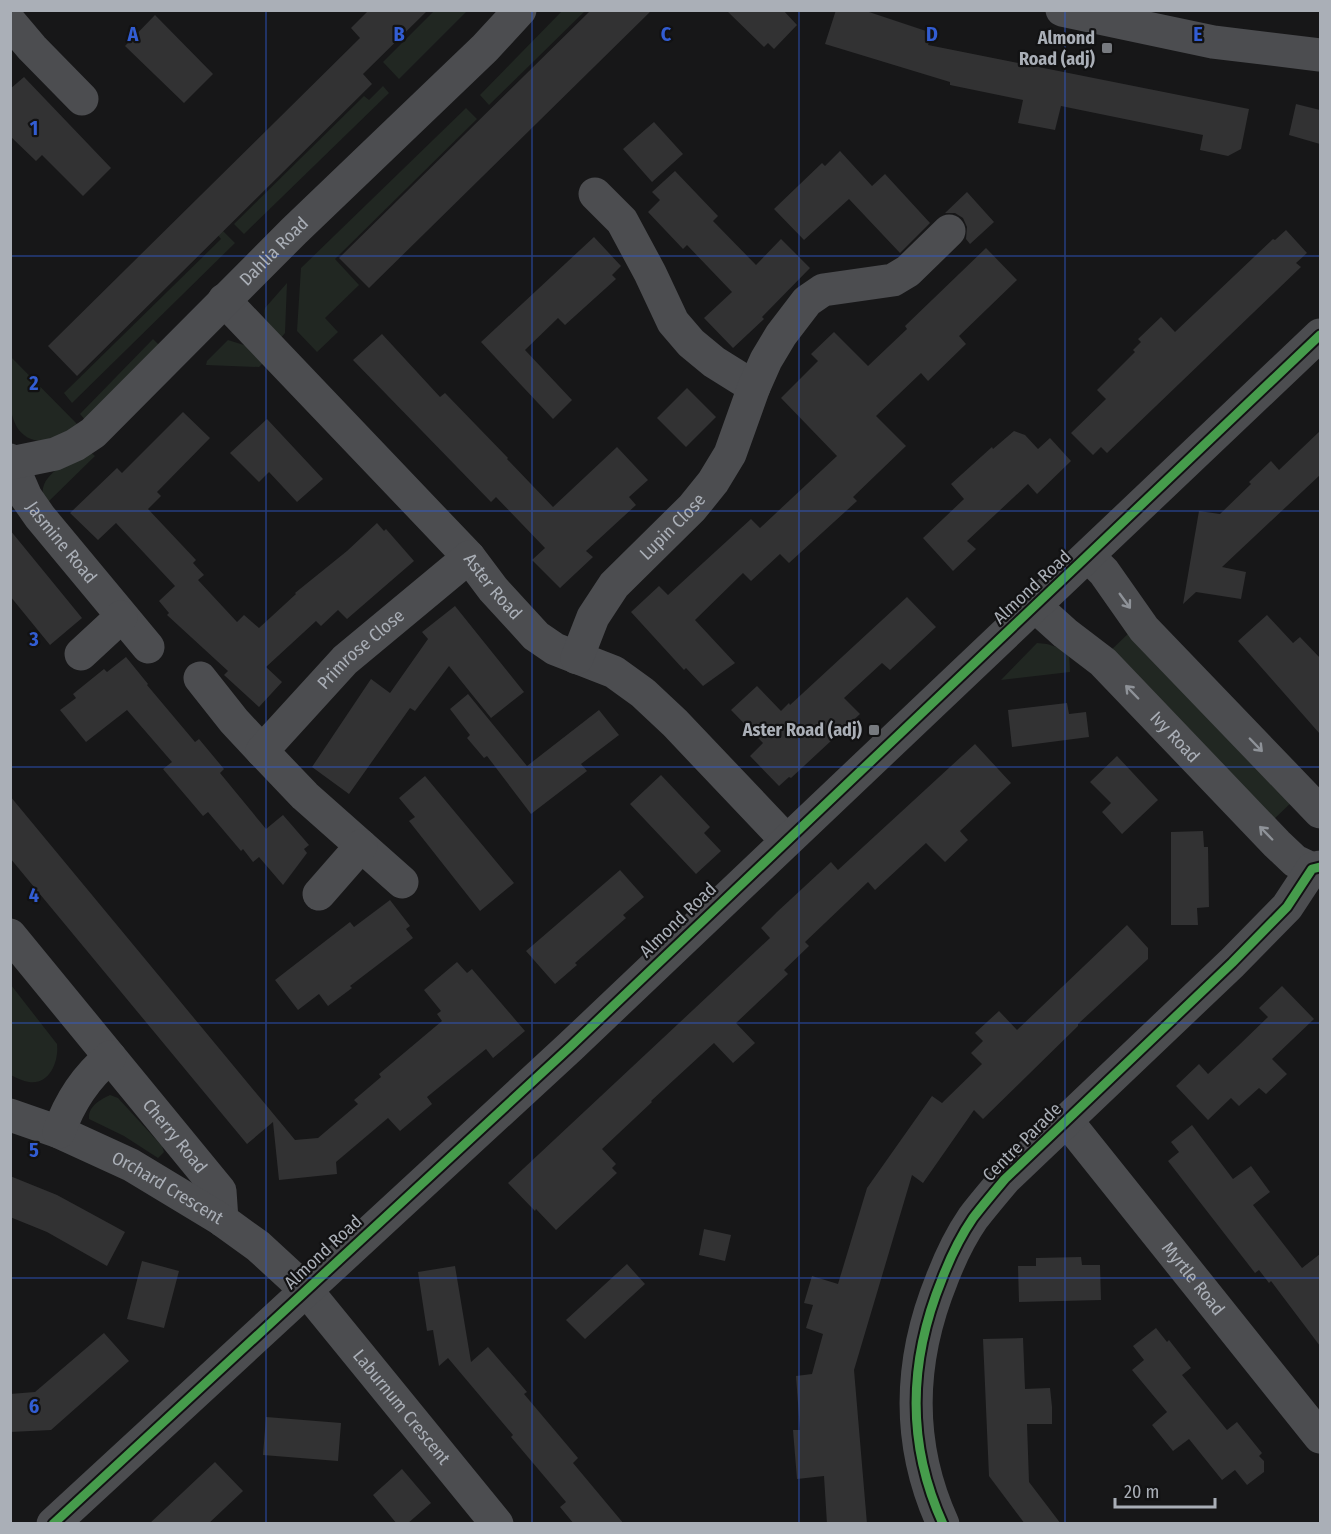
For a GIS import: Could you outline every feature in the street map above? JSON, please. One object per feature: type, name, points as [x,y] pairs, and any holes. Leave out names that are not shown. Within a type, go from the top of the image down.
[{"type":"street","name":"Dahlia Road","points":[[11,462],[55,454],[93,433],[224,300],[485,48],[520,10]]},
{"type":"street","points":[[1062,10],[1213,42],[1320,56]]},
{"type":"street","points":[[10,22],[82,99]]},
{"type":"street","points":[[595,194],[622,221],[673,321],[691,343],[714,362],[754,387]]},
{"type":"street","name":"Lupin Close","points":[[577,658],[593,617],[614,585],[692,508],[713,482],[730,454],[766,360],[781,335],[807,301],[823,290],[894,280],[908,271],[949,231]]},
{"type":"street","name":"Aster Road","points":[[224,300],[469,557],[536,636],[555,649],[614,672],[643,693],[675,723],[786,840]]},
{"type":"street","name":"Almond Road","points":[[52,1524],[570,1047],[1320,335]]},
{"type":"street","name":"Jasmine Road","points":[[11,462],[26,497],[40,517],[148,647]]},
{"type":"street","points":[[1088,556],[1104,572],[1144,629],[1320,812]]},
{"type":"street","name":"Primrose Close","points":[[262,752],[345,660],[469,557]]},
{"type":"street","name":"Ivy Road","points":[[1035,606],[1103,662],[1295,861],[1316,868]]},
{"type":"street","points":[[81,654],[121,617]]},
{"type":"street","points":[[200,678],[234,721],[305,796],[402,882]]},
{"type":"street","points":[[319,894],[361,846]]},
{"type":"street","name":"Centre Parade","points":[[943,1524],[927,1481],[917,1438],[915,1392],[921,1348],[934,1299],[951,1256],[972,1219],[1005,1179],[1287,907],[1316,868]]},
{"type":"street","name":"Cherry Road","points":[[10,935],[220,1191],[222,1220]]},
{"type":"street","points":[[59,1132],[65,1113],[95,1069],[110,1057]]},
{"type":"street","name":"Orchard Crescent","points":[[10,1115],[59,1132],[131,1165],[222,1220],[258,1246],[307,1291]]},
{"type":"street","name":"Myrtle Road","points":[[1067,1121],[1320,1437]]},
{"type":"street","name":"Laburnum Crescent","points":[[307,1291],[490,1521]]},
{"type":"shaded area","points":[[435,10],[467,11],[399,79],[383,62]]},
{"type":"shaded area","points":[[563,10],[585,11],[489,105],[480,95]]},
{"type":"shaded area","points":[[383,86],[389,93],[244,234],[234,224],[364,96],[369,100]]},
{"type":"shaded area","points":[[466,108],[477,119],[335,259],[359,285],[325,318],[338,332],[317,352],[297,331],[301,268]]},
{"type":"shaded area","points":[[222,230],[235,243],[72,403],[64,393],[221,239],[217,234]]},
{"type":"shaded area","points":[[287,283],[285,333],[280,339],[266,321],[264,313],[265,308]]},
{"type":"shaded area","points":[[153,339],[161,347],[86,421],[80,414]]},
{"type":"shaded area","points":[[228,340],[247,346],[264,362],[259,367],[206,365],[207,361]]},
{"type":"shaded area","points":[[10,356],[78,425],[60,437],[48,441],[31,439],[22,433],[12,414],[10,402]]},
{"type":"shaded area","points":[[89,451],[95,456],[46,504],[43,494],[48,478],[64,465]]},
{"type":"shaded area","points":[[1131,631],[1294,800],[1272,821],[1109,652]]},
{"type":"shaded area","points":[[1037,643],[1069,651],[1070,672],[1001,680]]},
{"type":"shaded area","points":[[11,985],[57,1044],[55,1064],[43,1080],[29,1082],[11,1075]]},
{"type":"shaded area","points":[[110,1095],[118,1098],[162,1146],[164,1152],[158,1158],[124,1136],[89,1119],[90,1110]]},
{"type":"building","points":[[369,10],[428,10],[363,74],[372,84],[77,376],[48,346],[360,38],[351,28]]},
{"type":"building","points":[[591,10],[652,10],[369,288],[339,258]]},
{"type":"building","points":[[726,10],[783,10],[797,25],[774,49],[768,43],[764,47]]},
{"type":"building","points":[[836,10],[863,10],[932,33],[928,45],[1249,109],[1241,149],[1228,156],[1200,150],[1203,135],[1061,106],[1055,130],[1018,123],[1023,100],[950,85],[950,82],[825,44]]},
{"type":"building","points":[[155,15],[213,74],[184,103],[125,46]]},
{"type":"building","points":[[24,77],[111,168],[83,196],[42,155],[36,161],[10,136],[10,89]]},
{"type":"building","points":[[1296,104],[1320,110],[1320,144],[1289,135]]},
{"type":"building","points":[[654,122],[683,154],[652,182],[623,149]]},
{"type":"building","points":[[840,151],[872,186],[885,174],[930,223],[900,253],[849,199],[804,240],[774,209],[822,163],[825,166]]},
{"type":"building","points":[[675,171],[718,216],[713,221],[756,265],[781,239],[810,268],[762,317],[764,319],[733,348],[704,318],[732,292],[687,245],[683,249],[648,212],[660,200],[652,192]]},
{"type":"building","points":[[967,192],[994,222],[970,244],[966,239],[967,227],[963,218],[955,213],[945,213]]},
{"type":"building","points":[[1286,230],[1307,253],[1296,263],[1301,267],[1107,453],[1101,447],[1093,455],[1071,433],[1106,399],[1097,390],[1135,352],[1133,350],[1141,342],[1138,339],[1161,317],[1175,332],[1273,239],[1275,240]]},
{"type":"building","points":[[594,237],[621,266],[612,275],[616,279],[565,325],[558,318],[525,350],[572,400],[553,419],[481,342]]},
{"type":"building","points":[[986,248],[1017,280],[959,336],[966,344],[928,381],[921,373],[876,416],[906,446],[853,497],[857,501],[789,563],[780,554],[751,581],[743,573],[695,620],[735,663],[703,686],[686,668],[684,670],[631,612],[659,586],[668,595],[751,519],[760,528],[837,456],[781,398],[818,361],[811,354],[834,332],[868,366],[907,329],[905,326]]},
{"type":"building","points":[[382,334],[440,397],[445,393],[553,507],[617,447],[648,480],[629,497],[636,505],[586,551],[593,557],[560,588],[532,560],[545,548],[496,497],[491,502],[353,360]]},
{"type":"building","points":[[687,388],[716,417],[686,447],[657,418]]},
{"type":"building","points":[[183,412],[210,438],[157,492],[161,496],[148,509],[196,560],[193,563],[204,575],[198,580],[237,622],[244,615],[259,628],[295,593],[347,551],[377,523],[384,531],[386,529],[414,561],[347,619],[338,610],[321,626],[316,621],[266,667],[282,682],[259,707],[224,675],[228,671],[167,615],[169,613],[159,601],[175,586],[116,523],[98,540],[70,513],[117,468],[122,473]]},
{"type":"building","points":[[267,419],[323,479],[297,502],[269,472],[259,482],[230,453]]},
{"type":"building","points":[[1014,431],[1025,435],[1038,449],[1050,438],[1071,461],[1037,494],[1028,484],[967,541],[976,549],[953,571],[923,538],[964,499],[951,484],[992,447],[993,449]]},
{"type":"building","points":[[1320,431],[1320,475],[1222,567],[1246,572],[1241,599],[1196,592],[1183,604],[1199,511],[1220,514],[1271,461],[1279,470]]},
{"type":"building","points":[[10,530],[82,618],[50,645],[10,596]]},
{"type":"building","points":[[907,597],[936,627],[890,670],[882,663],[844,698],[860,714],[791,778],[789,777],[779,786],[750,756],[763,743],[731,710],[757,686],[781,711]]},
{"type":"building","points":[[455,606],[524,692],[491,718],[449,666],[415,711],[410,708],[349,794],[312,767],[371,679],[390,693],[428,639],[422,632]]},
{"type":"building","points":[[1267,615],[1293,643],[1300,637],[1320,658],[1320,734],[1238,641]]},
{"type":"building","points":[[126,657],[195,742],[199,739],[224,769],[220,773],[266,829],[283,815],[309,845],[304,849],[307,853],[283,885],[259,857],[253,862],[243,849],[241,851],[208,812],[203,816],[163,769],[172,762],[127,710],[86,742],[60,710],[76,698],[73,694],[104,669],[107,672]]},
{"type":"building","points":[[468,694],[527,766],[599,710],[619,735],[581,764],[587,771],[531,814],[487,756],[484,758],[467,738],[470,735],[450,709]]},
{"type":"building","points":[[1067,703],[1069,714],[1086,712],[1089,737],[1012,747],[1008,710]]},
{"type":"building","points":[[975,744],[1011,783],[960,831],[968,840],[945,862],[926,843],[875,890],[868,882],[805,942],[809,946],[784,970],[788,974],[736,1023],[755,1043],[733,1063],[714,1043],[651,1101],[602,1149],[616,1164],[612,1168],[617,1173],[556,1230],[508,1183],[770,938],[761,928],[777,912],[831,862],[838,870]]},
{"type":"building","points":[[1117,756],[1158,800],[1122,834],[1102,812],[1111,803],[1090,782]]},
{"type":"building","points":[[661,775],[710,827],[704,833],[721,851],[696,874],[630,804]]},
{"type":"building","points":[[425,776],[514,883],[480,911],[409,821],[415,817],[399,798]]},
{"type":"building","points":[[10,796],[295,1140],[318,1138],[358,1104],[354,1100],[381,1077],[379,1074],[442,1021],[437,1014],[441,1011],[424,990],[457,962],[467,973],[472,969],[525,1031],[493,1058],[486,1049],[427,1097],[432,1104],[400,1131],[388,1118],[336,1162],[337,1174],[279,1180],[273,1122],[247,1144],[10,858]]},
{"type":"building","points":[[1203,831],[1204,847],[1208,847],[1209,907],[1197,908],[1198,925],[1171,925],[1171,832]]},
{"type":"building","points":[[620,870],[644,897],[623,915],[626,918],[555,984],[526,951]]},
{"type":"building","points":[[390,900],[410,926],[406,929],[413,938],[350,986],[352,988],[328,1006],[319,994],[298,1010],[275,980],[350,922],[354,927]]},
{"type":"building","points":[[1127,925],[1148,948],[1148,959],[1078,1024],[983,1119],[974,1110],[923,1183],[912,1175],[854,1370],[867,1524],[827,1524],[824,1476],[797,1479],[793,1430],[800,1430],[796,1376],[812,1374],[823,1334],[806,1328],[813,1305],[804,1303],[812,1276],[838,1284],[867,1188],[932,1096],[942,1103],[982,1064],[971,1053],[983,1041],[975,1033],[999,1011],[1017,1030]]},
{"type":"building","points":[[1282,986],[1314,1019],[1272,1059],[1287,1074],[1266,1094],[1259,1088],[1239,1106],[1231,1098],[1208,1120],[1176,1086],[1199,1064],[1208,1074],[1238,1046],[1268,1017],[1259,1008]]},
{"type":"building","points":[[1192,1125],[1233,1179],[1251,1166],[1270,1192],[1253,1205],[1302,1268],[1320,1254],[1320,1346],[1271,1281],[1269,1283],[1259,1270],[1255,1273],[1168,1161],[1179,1152],[1171,1142]]},
{"type":"building","points":[[10,1176],[57,1195],[125,1232],[107,1266],[47,1232],[10,1217]]},
{"type":"building","points":[[704,1229],[731,1235],[725,1261],[699,1255]]},
{"type":"building","points":[[1081,1257],[1082,1265],[1100,1265],[1101,1300],[1019,1302],[1018,1266],[1036,1266],[1036,1258]]},
{"type":"building","points":[[142,1261],[179,1271],[164,1328],[127,1319]]},
{"type":"building","points":[[627,1264],[645,1284],[585,1339],[566,1320]]},
{"type":"building","points":[[455,1266],[471,1362],[488,1347],[527,1392],[524,1394],[578,1458],[573,1463],[624,1524],[574,1524],[560,1507],[566,1502],[448,1358],[439,1366],[433,1330],[427,1331],[418,1272]]},
{"type":"building","points":[[1156,1328],[1167,1342],[1169,1340],[1191,1368],[1182,1375],[1227,1430],[1237,1422],[1262,1453],[1259,1456],[1264,1461],[1264,1472],[1247,1485],[1235,1470],[1222,1480],[1189,1439],[1173,1451],[1152,1425],[1167,1412],[1132,1370],[1144,1360],[1133,1346]]},
{"type":"building","points":[[104,1333],[129,1361],[51,1430],[10,1432],[10,1394],[35,1392]]},
{"type":"building","points":[[1023,1338],[1025,1389],[1050,1388],[1052,1407],[1052,1424],[1027,1424],[1029,1482],[1061,1524],[1025,1524],[989,1476],[983,1339]]},
{"type":"building","points":[[266,1417],[341,1423],[338,1461],[263,1455]]},
{"type":"building","points":[[215,1462],[243,1491],[208,1524],[149,1524]]},
{"type":"building","points":[[402,1469],[431,1503],[407,1524],[397,1524],[373,1495]]},
{"type":"cycle path","points":[[53,1524],[570,1047],[1320,335]]},
{"type":"cycle path","points":[[943,1524],[931,1494],[923,1463],[916,1402],[918,1371],[931,1309],[948,1263],[964,1233],[973,1218],[1005,1179],[1232,963],[1287,907],[1312,869],[1320,867]]},
{"type":"place","name":"Almond Road (adj)","points":[[1107,48]]},
{"type":"place","name":"Aster Road (adj)","points":[[874,730]]}]
